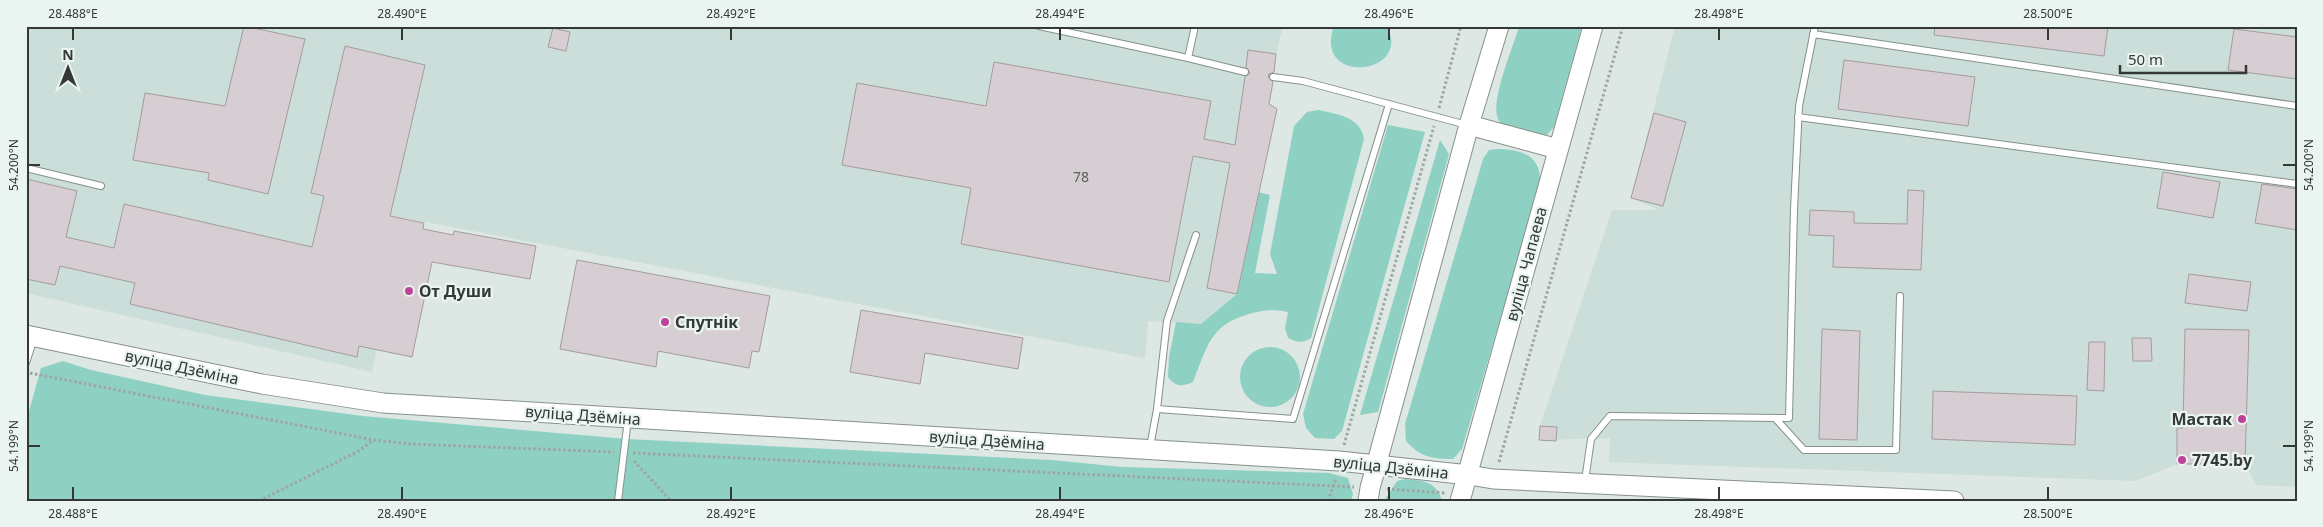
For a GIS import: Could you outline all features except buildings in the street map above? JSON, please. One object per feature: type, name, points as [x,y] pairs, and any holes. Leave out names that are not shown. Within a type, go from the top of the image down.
[{"type":"main road","points":[[1369,494],[1468,125],[1499,26]]},
{"type":"main road","name":"вуліца Чапаева","points":[[1460,498],[1593,26]]},
{"type":"main road","points":[[1468,125],[1558,149]]},
{"type":"main road","name":"вуліца Дзёміна","points":[[30,336],[262,384],[383,403],[1339,461],[1493,479],[1584,485],[1954,501]]},
{"type":"lane","points":[[1039,26],[1245,72]]},
{"type":"lane","points":[[1188,58],[1195,26]]},
{"type":"lane","points":[[1584,485],[1591,439],[1610,416],[1789,418],[1798,117],[1815,26]]},
{"type":"lane","points":[[1813,34],[2297,106]]},
{"type":"lane","points":[[1273,76],[1303,81],[1468,125]]},
{"type":"lane","points":[[1157,409],[1293,419],[1389,104]]},
{"type":"lane","points":[[1798,117],[2297,184]]},
{"type":"lane","points":[[26,168],[101,186]]},
{"type":"lane","points":[[1150,450],[1157,409],[1167,321],[1196,235]]},
{"type":"lane","points":[[1775,418],[1804,450],[1896,450],[1900,296]]},
{"type":"lane","points":[[26,363],[30,336]]},
{"type":"lane","points":[[618,501],[628,418]]},
{"type":"path","points":[[1328,501],[1461,26]]},
{"type":"path","points":[[1493,479],[1501,459],[1623,26]]},
{"type":"path","points":[[26,372],[374,440],[411,444],[625,452],[1334,485],[1369,494],[1460,498]]},
{"type":"path","points":[[259,501],[358,452],[374,440]]},
{"type":"path","points":[[625,452],[671,501]]},
{"type":"shaded area","points":[[26,26],[1283,26],[1276,54],[1269,104],[1277,109],[1237,294],[1201,324],[1148,321],[1145,358],[404,218],[372,372],[26,293]]},
{"type":"shaded area","points":[[1675,26],[2297,26],[2297,487],[2256,485],[2245,464],[2177,464],[2136,481],[1609,462],[1610,438],[1539,440],[1540,426],[1612,210],[1659,210],[1631,198]]},
{"type":"green space","points":[[1334,26],[1387,26],[1391,43],[1387,56],[1376,64],[1362,67],[1348,66],[1337,58],[1331,45]]},
{"type":"green space","points":[[1519,26],[1582,26],[1554,127],[1547,135],[1524,133],[1502,125],[1496,113],[1499,89]]},
{"type":"green space","points":[[1318,110],[1340,115],[1353,121],[1362,132],[1364,139],[1311,338],[1300,342],[1288,338],[1285,328],[1288,312],[1268,310],[1249,314],[1226,324],[1218,331],[1207,348],[1193,382],[1185,385],[1174,383],[1168,377],[1169,357],[1176,322],[1201,324],[1237,294],[1258,192],[1270,195],[1255,273],[1277,274],[1270,254],[1294,126],[1307,112]]},
{"type":"green space","points":[[1388,125],[1425,132],[1342,431],[1334,439],[1315,438],[1306,428],[1303,414]]},
{"type":"green space","points":[[1440,140],[1449,154],[1378,412],[1360,415]]},
{"type":"green space","points":[[1505,149],[1528,156],[1538,167],[1540,184],[1462,449],[1453,459],[1433,458],[1416,451],[1406,441],[1405,424],[1483,159],[1489,150]]},
{"type":"green space","points":[[1270,347],[1286,352],[1291,356],[1295,361],[1300,377],[1295,393],[1291,398],[1286,402],[1270,407],[1254,402],[1249,398],[1245,393],[1240,377],[1245,361],[1249,356],[1254,352]]},
{"type":"green space","points":[[63,361],[91,370],[205,395],[363,416],[627,439],[1051,460],[1123,467],[1329,473],[1348,478],[1353,494],[1351,501],[26,501],[26,422],[41,368]]},
{"type":"green space","points":[[1405,479],[1428,483],[1437,490],[1442,501],[1384,501],[1397,481]]},
{"type":"place","name":"От Души","points":[[409,291]]},
{"type":"place","name":"Спутнік","points":[[665,322]]},
{"type":"place","name":"Мастак","points":[[2242,419]]},
{"type":"place","name":"7745.by","points":[[2182,460]]}]
